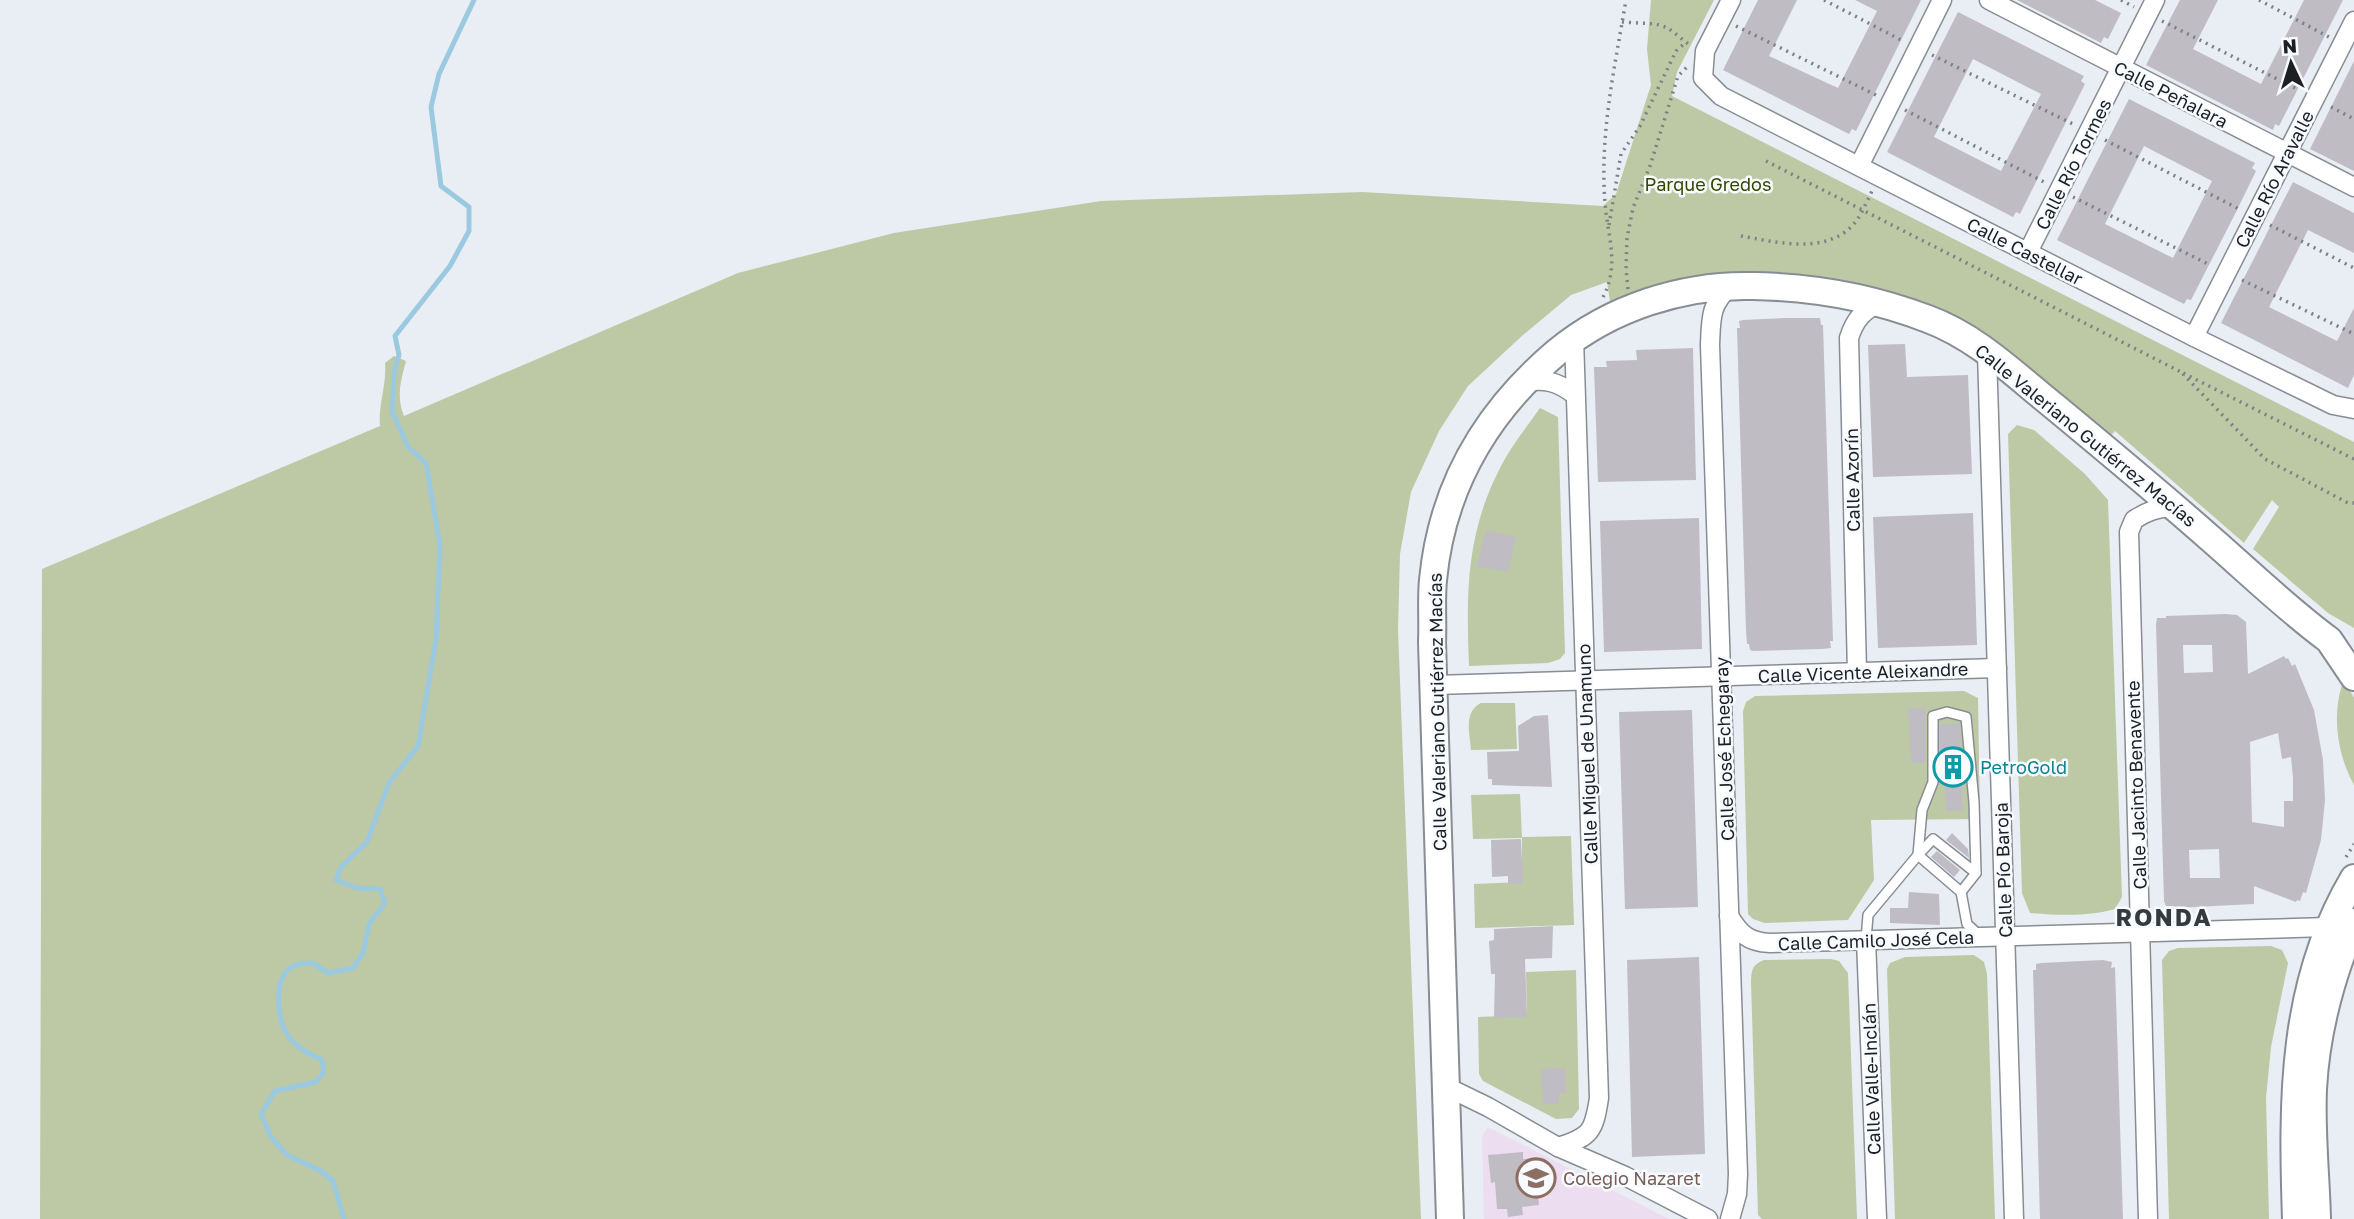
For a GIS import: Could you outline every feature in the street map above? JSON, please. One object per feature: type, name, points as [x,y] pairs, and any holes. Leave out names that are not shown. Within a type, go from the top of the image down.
[{"type":"main road","name":"Calle Valeriano Gutiérrez Macías","points":[[1450,1219],[1433,583],[1438,545],[1448,506],[1461,472],[1501,409],[1524,382],[1574,338],[1600,322],[1643,303],[1731,286],[1811,289],[1880,302],[1929,319],[1966,338],[1987,353],[2341,643],[2354,677]]},
{"type":"main road","points":[[2296,1219],[2293,1120],[2296,1068],[2304,1012],[2328,927],[2348,871]]},
{"type":"main road","points":[[2317,1219],[2313,1089],[2324,1014],[2343,947],[2354,922]]},
{"type":"street","points":[[1705,51],[1731,0]]},
{"type":"street","points":[[1858,166],[1942,0]]},
{"type":"street","name":"Calle Peñalara","points":[[1989,0],[2354,187]]},
{"type":"street","name":"Calle Río Tormes","points":[[2028,252],[2152,7]]},
{"type":"street","name":"Calle Río Aravalle","points":[[2194,337],[2354,21]]},
{"type":"street","name":"Calle Castellar","points":[[1705,51],[1703,78],[1721,96],[2194,337],[2333,405],[2354,409]]},
{"type":"street","name":"Calle José Echegaray","points":[[1730,1219],[1737,1194],[1738,1174],[1711,319],[1718,296],[1731,286]]},
{"type":"street","name":"Calle Azorín","points":[[1857,672],[1849,338],[1853,324],[1865,310],[1880,302]]},
{"type":"street","name":"Calle Miguel de Unamuno","points":[[1558,1147],[1579,1141],[1595,1125],[1598,1098],[1574,338]]},
{"type":"street","name":"Calle Pío Baroja","points":[[1987,353],[2014,1219]]},
{"type":"street","points":[[1524,382],[1545,379],[1561,384],[1575,395]]},
{"type":"street","name":"Calle Jacinto Benavente","points":[[2148,1219],[2129,532],[2134,520],[2144,513],[2155,508],[2174,507]]},
{"type":"street","name":"Calle Vicente Aleixandre","points":[[1435,685],[1997,668]]},
{"type":"street","name":"Calle Camilo José Cela","points":[[1729,916],[1741,934],[1755,942],[2328,927]]},
{"type":"street","name":"Calle Valle-Inclán","points":[[1866,940],[1877,1219]]},
{"type":"street","points":[[1447,1087],[1558,1147],[1625,1176],[1708,1219]]},
{"type":"lane","points":[[1918,855],[1922,810],[1933,782],[1933,716],[1947,712],[1966,718],[1974,802],[1976,873],[1961,892]]},
{"type":"lane","points":[[1866,940],[1868,915],[1933,839],[1976,873]]},
{"type":"lane","points":[[1918,855],[1961,892],[1967,924],[1982,937]]},
{"type":"path","points":[[1600,322],[1596,315],[1597,308],[1611,275],[1612,254],[1602,167],[1605,118],[1626,0]]},
{"type":"path","points":[[2120,0],[2152,7],[2315,99],[2354,118]]},
{"type":"path","points":[[2259,0],[2343,44]]},
{"type":"path","points":[[1721,19],[2059,190],[2354,334]]},
{"type":"path","points":[[1622,22],[1656,24],[1668,28],[1685,43],[1705,51],[1678,76],[1650,166],[1633,208],[1627,238],[1629,298]]},
{"type":"path","points":[[1609,228],[1621,155],[1640,126],[1676,51],[1685,43]]},
{"type":"path","points":[[1766,161],[2354,459]]},
{"type":"path","points":[[1741,236],[1815,244],[1840,236],[1854,224],[1880,177]]},
{"type":"path","points":[[2182,372],[2264,459],[2348,503],[2354,503]]},
{"type":"path","points":[[2348,871],[2354,844]]},
{"type":"shaded area","name":"Colegio Nazaret","points":[[1487,1128],[1669,1219],[1484,1219],[1482,1137]]},
{"type":"green space","name":"Parque Gredos","points":[[1651,0],[1714,0],[1677,72],[1672,96],[2354,442],[2354,628],[2328,613],[2253,549],[2279,507],[2272,500],[2244,543],[2115,431],[2108,439],[1942,312],[1903,296],[1853,283],[1793,274],[1747,274],[1611,308],[1607,282],[1571,295],[1468,386],[1439,431],[1411,492],[1400,554],[1398,630],[1421,1219],[40,1219],[42,569],[380,426],[385,363],[394,356],[406,361],[400,395],[404,416],[738,273],[894,233],[1101,201],[1362,192],[1603,206],[1616,194],[1651,85],[1647,49]]},
{"type":"green space","points":[[1540,408],[1558,417],[1565,653],[1560,659],[1548,663],[1469,666],[1469,584],[1476,534],[1493,483],[1506,457]]},
{"type":"green space","points":[[2017,425],[2034,430],[2085,474],[2108,500],[2122,897],[2115,909],[2105,912],[2073,915],[2030,913],[2022,893],[2008,434]]},
{"type":"green space","points":[[2344,679],[2354,698],[2354,785],[2343,760],[2338,733],[2338,706]]},
{"type":"green space","points":[[1964,691],[1978,698],[1980,819],[1871,820],[1874,880],[1848,920],[1765,923],[1753,919],[1748,914],[1743,711],[1746,702],[1755,696]]},
{"type":"green space","points":[[1481,703],[1515,703],[1517,749],[1471,750],[1470,717],[1475,707]]},
{"type":"green space","points":[[1520,794],[1522,837],[1571,836],[1574,925],[1475,928],[1474,884],[1522,882],[1522,838],[1473,839],[1471,795]]},
{"type":"green space","points":[[2271,946],[2282,950],[2288,963],[2271,1047],[2266,1098],[2269,1219],[2169,1219],[2162,960],[2169,951],[2178,948]]},
{"type":"green space","points":[[1974,955],[1984,962],[1987,974],[1995,1219],[1895,1219],[1887,969],[1890,963],[1905,957]]},
{"type":"green space","points":[[1764,960],[1839,961],[1848,973],[1857,1219],[1762,1219],[1758,1215],[1752,970]]},
{"type":"green space","points":[[1576,970],[1579,1109],[1572,1118],[1556,1119],[1483,1081],[1479,1074],[1478,1017],[1527,1015],[1526,972]]},
{"type":"building","points":[[1758,0],[1797,0],[1769,56],[1838,88],[1877,11],[1855,0],[1921,0],[1856,131],[1852,129],[1849,134],[1723,70]]},
{"type":"building","points":[[2017,0],[2095,0],[2121,13],[2108,39],[2104,37],[2101,43]]},
{"type":"building","points":[[2180,0],[2218,0],[2193,49],[2261,84],[2304,0],[2343,0],[2279,126],[2275,124],[2273,130],[2146,65]]},
{"type":"building","points":[[1958,12],[2084,76],[2081,81],[2085,84],[2020,214],[2016,212],[2013,217],[1887,152]],"holes":[[[1973,59],[2041,94],[2001,171],[1934,137]]]},
{"type":"building","points":[[2354,61],[2354,171],[2310,149]]},
{"type":"building","points":[[2129,99],[2255,163],[2252,168],[2256,171],[2234,216],[2191,300],[2187,299],[2184,304],[2057,240]],"holes":[[[2144,146],[2212,181],[2173,258],[2105,224]]]},
{"type":"building","points":[[2293,182],[2354,213],[2354,253],[2308,230],[2269,307],[2337,341],[2354,308],[2354,375],[2348,388],[2221,323]]},
{"type":"building","points":[[1820,318],[1823,325],[1833,641],[1830,641],[1831,648],[1753,651],[1747,644],[1746,631],[1737,328],[1740,328],[1739,321],[1743,320]]},
{"type":"building","points":[[1905,344],[1907,377],[1968,375],[1972,474],[1873,477],[1868,345]]},
{"type":"building","points":[[1693,348],[1696,480],[1598,482],[1594,367],[1607,367],[1606,361],[1637,360],[1636,350]]},
{"type":"building","points":[[1973,513],[1977,645],[1878,648],[1873,517]]},
{"type":"building","points":[[1699,518],[1702,649],[1604,652],[1600,521]]},
{"type":"building","points":[[1486,530],[1516,537],[1508,572],[1477,566]]},
{"type":"building","points":[[2237,615],[2246,622],[2248,674],[2284,656],[2292,666],[2295,664],[2314,710],[2323,760],[2325,800],[2321,840],[2306,893],[2303,892],[2300,901],[2296,902],[2254,886],[2254,904],[2175,908],[2166,906],[2156,624],[2157,618]],"holes":[[[2183,645],[2212,645],[2213,672],[2184,673]],[[2278,733],[2282,759],[2291,757],[2293,801],[2284,801],[2284,827],[2252,822],[2250,742]],[[2219,849],[2220,878],[2190,878],[2189,850]]]},
{"type":"building","points":[[1908,708],[1925,708],[1926,763],[1911,763]]},
{"type":"building","points":[[1692,710],[1698,907],[1625,909],[1619,712]]},
{"type":"building","points":[[1548,715],[1552,787],[1492,785],[1492,779],[1488,779],[1487,752],[1519,751],[1518,726],[1534,716]]},
{"type":"building","name":"PetroGold","points":[[1940,724],[1960,724],[1963,810],[1946,811],[1944,764],[1940,764]]},
{"type":"building","points":[[1952,833],[1968,849],[1969,858],[1946,840]]},
{"type":"building","points":[[1521,839],[1523,884],[1508,884],[1508,876],[1492,877],[1491,840]]},
{"type":"building","points":[[1937,851],[1960,870],[1954,877],[1931,857]]},
{"type":"building","points":[[1909,892],[1939,894],[1940,925],[1890,923],[1890,908],[1908,908]]},
{"type":"building","points":[[1553,926],[1552,958],[1525,959],[1527,1017],[1494,1018],[1495,974],[1491,974],[1489,941],[1494,940],[1494,929]]},
{"type":"building","points":[[1699,957],[1705,1154],[1632,1157],[1627,960]]},
{"type":"building","points":[[2103,960],[2112,962],[2111,968],[2115,967],[2123,1219],[2040,1219],[2033,970],[2036,970],[2036,964],[2041,963]]},
{"type":"building","points":[[1565,1068],[1566,1093],[1559,1093],[1559,1104],[1543,1104],[1541,1069]]},
{"type":"building","points":[[1523,1152],[1523,1159],[1534,1158],[1539,1205],[1522,1207],[1523,1215],[1508,1217],[1507,1209],[1497,1209],[1495,1182],[1491,1183],[1488,1155]]},
{"type":"waterway","points":[[344,1219],[333,1181],[321,1171],[287,1155],[271,1137],[261,1114],[275,1091],[316,1082],[324,1072],[322,1060],[307,1053],[287,1034],[280,1017],[280,986],[288,970],[298,964],[312,963],[329,973],[353,968],[363,953],[369,924],[385,903],[380,889],[357,888],[336,880],[341,867],[367,842],[389,783],[418,746],[436,639],[440,545],[426,463],[408,447],[392,411],[394,372],[399,355],[395,336],[450,266],[469,231],[469,207],[441,186],[431,107],[439,74],[474,0]]},
{"type":"place","name":"PetroGold","points":[[1953,767]]},
{"type":"place","name":"Colegio Nazaret","points":[[1536,1178]]},
{"type":"district","name":"RONDA","points":[[2164,916]]}]
